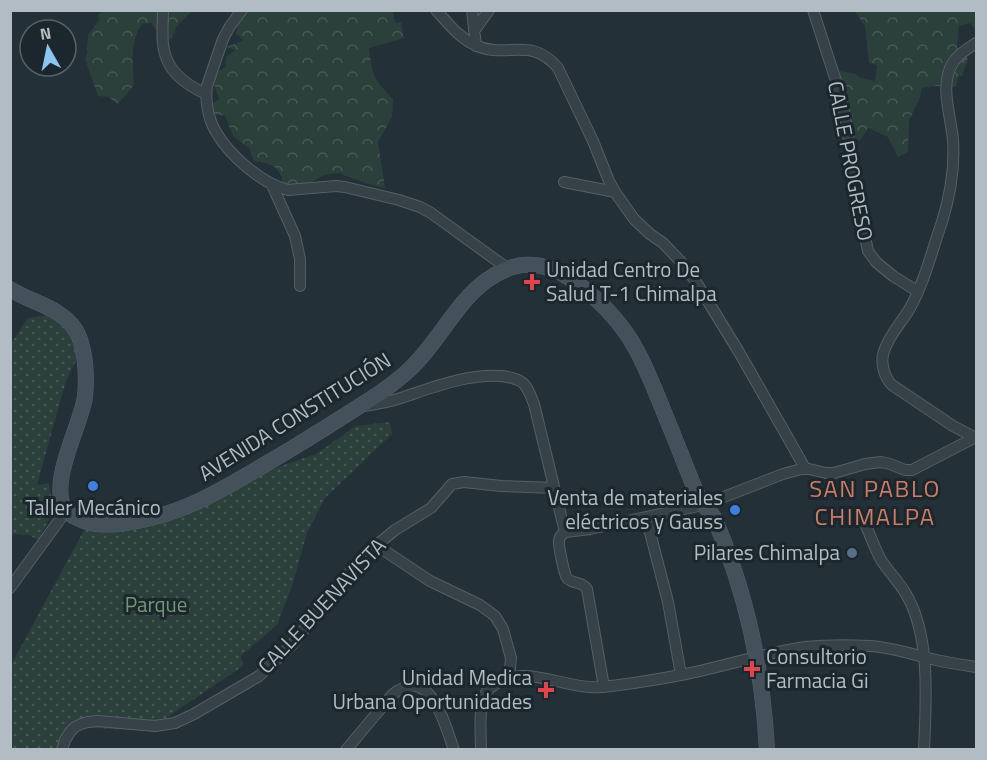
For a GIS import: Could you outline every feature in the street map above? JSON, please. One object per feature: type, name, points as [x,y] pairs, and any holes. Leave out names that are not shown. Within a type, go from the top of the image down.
[{"type":"main road","name":"AVENIDA CONSTITUCIÓN","points":[[66,511],[90,523],[116,525],[177,511],[214,495],[303,442],[409,371],[471,294],[490,278],[507,268],[532,264],[553,270],[582,287],[614,318],[636,349],[657,394],[694,487],[703,505],[713,514],[726,546],[756,656],[767,750]]},
{"type":"main road","points":[[10,289],[56,311],[68,321],[76,331],[83,352],[86,373],[85,399],[61,484],[61,497],[66,511]]},
{"type":"street","points":[[163,10],[164,49],[170,68],[192,88],[206,94]]},
{"type":"street","points":[[242,10],[223,39],[206,94],[215,130],[230,150],[272,185],[288,190],[345,187],[420,207],[507,268]]},
{"type":"street","points":[[436,10],[452,29],[476,46],[542,53],[558,68],[615,192],[634,219],[663,243],[696,282],[805,468]]},
{"type":"street","points":[[472,10],[476,46]]},
{"type":"street","points":[[474,31],[489,10]]},
{"type":"street","name":"CALLE PROGRESO","points":[[813,10],[844,112],[868,251],[876,262],[893,276],[917,291]]},
{"type":"street","points":[[976,43],[960,54],[951,66],[947,79],[953,141],[953,166],[947,204],[922,282],[911,307],[884,349],[883,358],[884,373],[892,385],[953,426],[976,437]]},
{"type":"street","points":[[564,183],[615,192]]},
{"type":"street","points":[[272,185],[295,236],[300,259],[300,286]]},
{"type":"street","points":[[357,407],[391,401],[467,378],[510,377],[525,384],[530,392],[565,532]]},
{"type":"street","points":[[604,687],[587,589],[583,584],[569,580],[566,575],[559,543],[565,532],[590,529],[703,505],[783,474],[805,468],[826,473],[881,462],[912,470],[976,437]]},
{"type":"street","name":"CALLE BUENAVISTA","points":[[63,750],[70,732],[81,724],[98,721],[155,726],[170,724],[189,717],[259,676],[292,645],[358,562],[395,530],[431,508],[454,483],[554,488]]},
{"type":"street","points":[[10,588],[66,511]]},
{"type":"street","points":[[646,517],[668,602],[681,675]]},
{"type":"street","points":[[866,526],[881,560],[907,594],[921,633],[926,714],[924,750]]},
{"type":"street","points":[[376,545],[430,581],[480,605],[495,616],[503,629],[511,658],[509,678]]},
{"type":"street","points":[[481,750],[481,714],[485,693],[488,689],[519,675],[584,686],[643,685],[756,656],[808,647],[871,646],[976,667]]},
{"type":"street","points":[[345,750],[392,695],[405,687],[424,689],[436,702],[454,750]]},
{"type":"green space","points":[[103,11],[192,11],[176,27],[172,39],[164,40],[151,23],[142,24],[133,46],[134,85],[118,104],[108,97],[98,96],[85,59],[88,35],[99,20],[98,14]]},
{"type":"green space","points":[[240,11],[393,11],[395,23],[401,22],[404,38],[369,48],[375,76],[393,99],[392,117],[378,142],[385,188],[339,173],[324,175],[293,192],[284,190],[281,176],[276,168],[254,161],[249,148],[233,136],[225,116],[209,113],[212,104],[219,99],[211,76],[225,67],[226,57],[235,50],[227,47],[244,40],[236,34]]},
{"type":"green space","points":[[851,11],[976,11],[976,31],[970,23],[959,26],[957,48],[968,59],[962,76],[959,76],[956,87],[922,88],[909,121],[908,152],[898,157],[888,137],[868,128],[860,141],[856,138],[854,141],[831,82],[840,71],[875,81],[877,65],[869,63],[865,26],[855,12]]},
{"type":"green space","points":[[62,313],[80,352],[65,384],[37,485],[49,483],[53,510],[39,540],[28,535],[11,534],[10,345],[28,318]]},
{"type":"green space","name":"Parque","points":[[390,422],[392,434],[325,498],[307,533],[293,583],[277,625],[241,656],[243,666],[147,731],[80,727],[59,749],[11,750],[11,665],[97,506],[168,506],[318,453],[355,426]]},
{"type":"place","name":"Unidad Centro De Salud T-1 Chimalpa","points":[[532,282]]},
{"type":"place","name":"Taller Mecánico","points":[[93,486]]},
{"type":"place","name":"Venta de materiales eléctricos y Gauss","points":[[735,510]]},
{"type":"place","name":"Pilares Chimalpa","points":[[852,553]]},
{"type":"place","name":"Consultorio Farmacia Gi","points":[[752,669]]},
{"type":"place","name":"Unidad Medica Urbana Oportunidades","points":[[546,690]]},
{"type":"district","name":"SAN PABLO CHIMALPA","points":[[875,503]]}]
